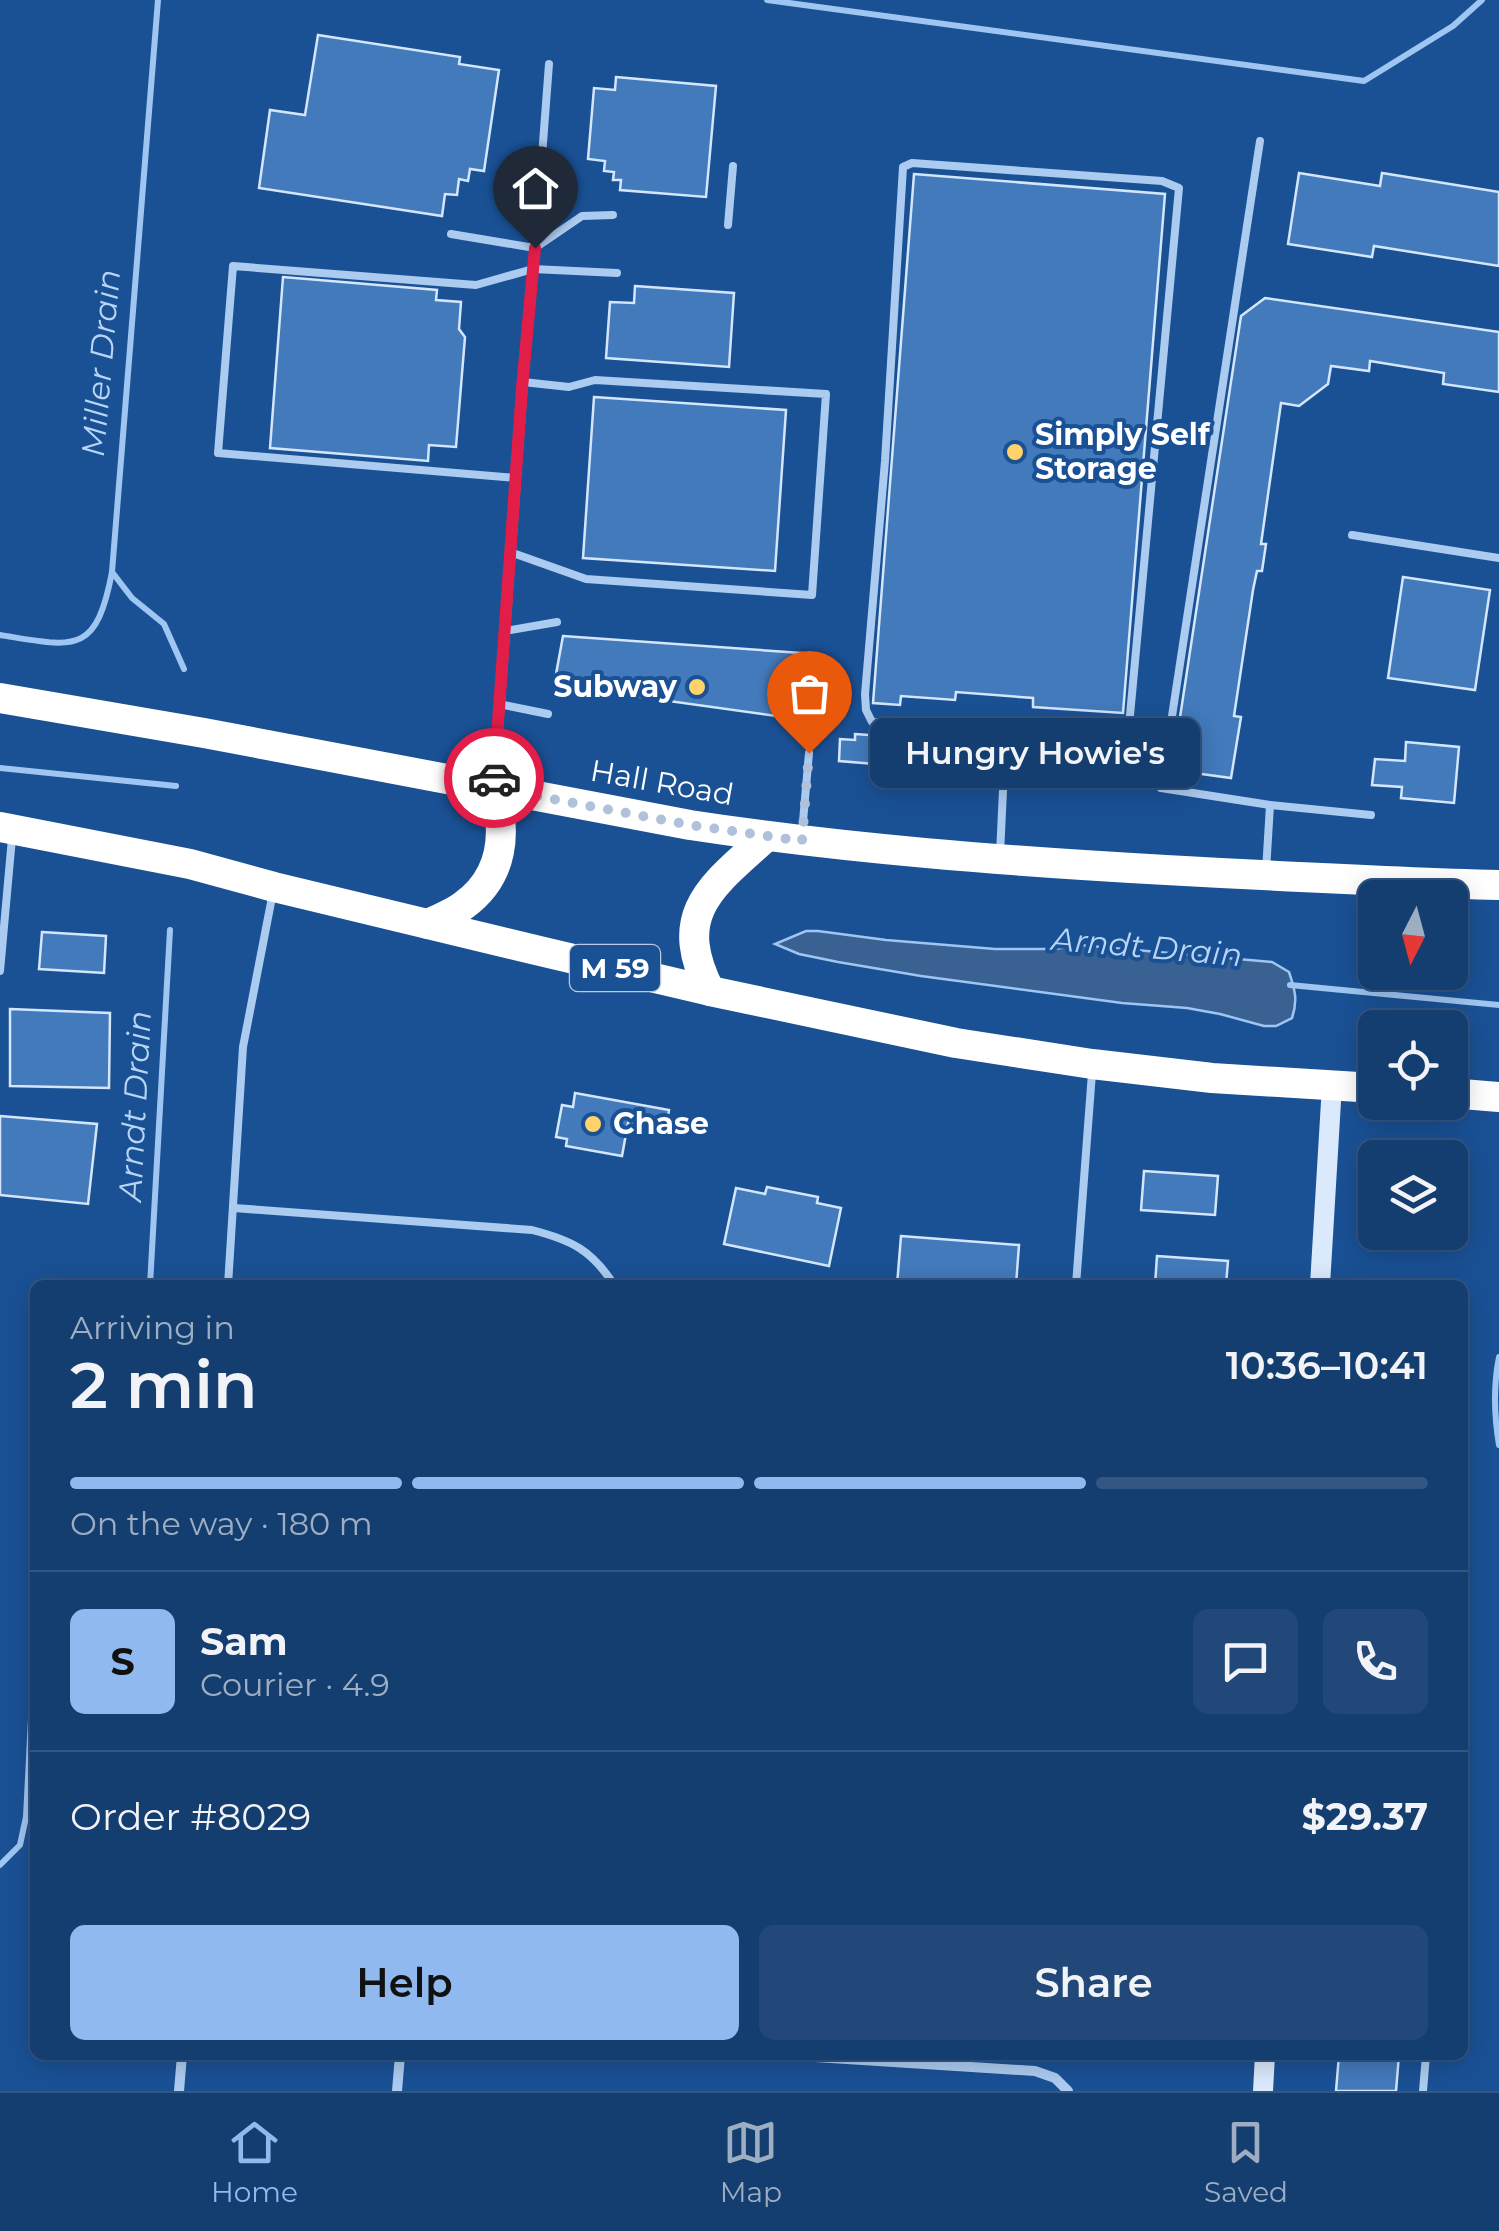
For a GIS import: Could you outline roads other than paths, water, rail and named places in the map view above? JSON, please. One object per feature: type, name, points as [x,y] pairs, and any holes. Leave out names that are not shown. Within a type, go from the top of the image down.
[{"type":"highway","name":"Hall Road","points":[[0,698],[766,837],[1000,858],[1374,882],[1499,884]]},
{"type":"highway","points":[[428,924],[461,908],[476,895],[496,865],[502,814],[494,788]]},
{"type":"highway","name":"M 59","points":[[6,828],[190,864],[274,888],[710,991],[956,1044],[1212,1078],[1358,1087]]},
{"type":"highway","points":[[710,991],[698,967],[694,945],[698,914],[718,880],[766,837]]},
{"type":"highway","points":[[1468,1095],[1499,1097]]},
{"type":"street","points":[[494,788],[535,248]]},
{"type":"street","points":[[1320,1280],[1332,1085]]},
{"type":"street","points":[[179,2091],[182,2060]]},
{"type":"street","points":[[397,2091],[400,2060]]},
{"type":"street","points":[[862,2060],[1035,2071],[1054,2078],[1065,2088]]},
{"type":"street","points":[[1262,2091],[1265,2060]]},
{"type":"lane","points":[[535,248],[550,64]]},
{"type":"lane","points":[[1260,141],[1161,788],[1371,815]]},
{"type":"lane","points":[[912,163],[1162,181],[1179,188],[1129,726],[1112,731],[1006,726],[872,722],[866,710],[903,167],[912,163]]},
{"type":"lane","points":[[728,225],[732,166]]},
{"type":"lane","points":[[451,234],[535,248],[582,216],[613,215]]},
{"type":"lane","points":[[516,478],[218,453],[234,266],[476,286],[533,269],[617,273]]},
{"type":"lane","points":[[510,552],[586,578],[812,595],[826,394],[595,380],[570,387],[523,382]]},
{"type":"lane","points":[[1352,535],[1499,558]]},
{"type":"lane","points":[[505,631],[557,622]]},
{"type":"lane","points":[[500,704],[548,714]]},
{"type":"lane","points":[[1000,858],[1006,726]]},
{"type":"lane","points":[[802,841],[809,753]]},
{"type":"lane","points":[[1265,875],[1270,805]]},
{"type":"lane","points":[[0,971],[6,828]]},
{"type":"lane","points":[[228,1280],[243,1047],[274,888]]},
{"type":"lane","points":[[1076,1280],[1092,1064]]},
{"type":"lane","points":[[234,1208],[532,1230],[583,1249],[610,1280]]},
{"type":"lane","points":[[1423,2091],[1426,2060]]},
{"type":"water","points":[[806,931],[995,949],[1079,945],[1272,962],[1289,972],[1295,1006],[1292,1018],[1276,1026],[1264,1026],[1187,1008],[921,976],[799,954],[775,944]]},
{"type":"waterway","name":"Miller Drain","points":[[0,635],[47,642],[78,640],[98,619],[106,599],[112,572],[158,0]]},
{"type":"waterway","name":"Miller Drain","points":[[767,0],[1364,81],[1453,26],[1482,0]]},
{"type":"waterway","name":"Arndt Drain","points":[[112,572],[132,598],[164,624],[184,669]]},
{"type":"waterway","points":[[0,768],[176,786]]},
{"type":"waterway","name":"Arndt Drain","points":[[150,1280],[170,930]]},
{"type":"waterway","name":"Arndt Drain","points":[[1290,985],[1499,1005]]},
{"type":"waterway","points":[[1499,1357],[1495,1401],[1499,1445]]},
{"type":"waterway","name":"Arndt Drain","points":[[0,1865],[20,1845],[26,1817],[30,1738]]},
{"type":"place","name":"Simply Self Storage","points":[[1015,452]]},
{"type":"place","name":"Subway","points":[[697,687]]},
{"type":"place","name":"Hungry Howie's","points":[[809,753]]},
{"type":"place","name":"Chase","points":[[593,1124]]}]
